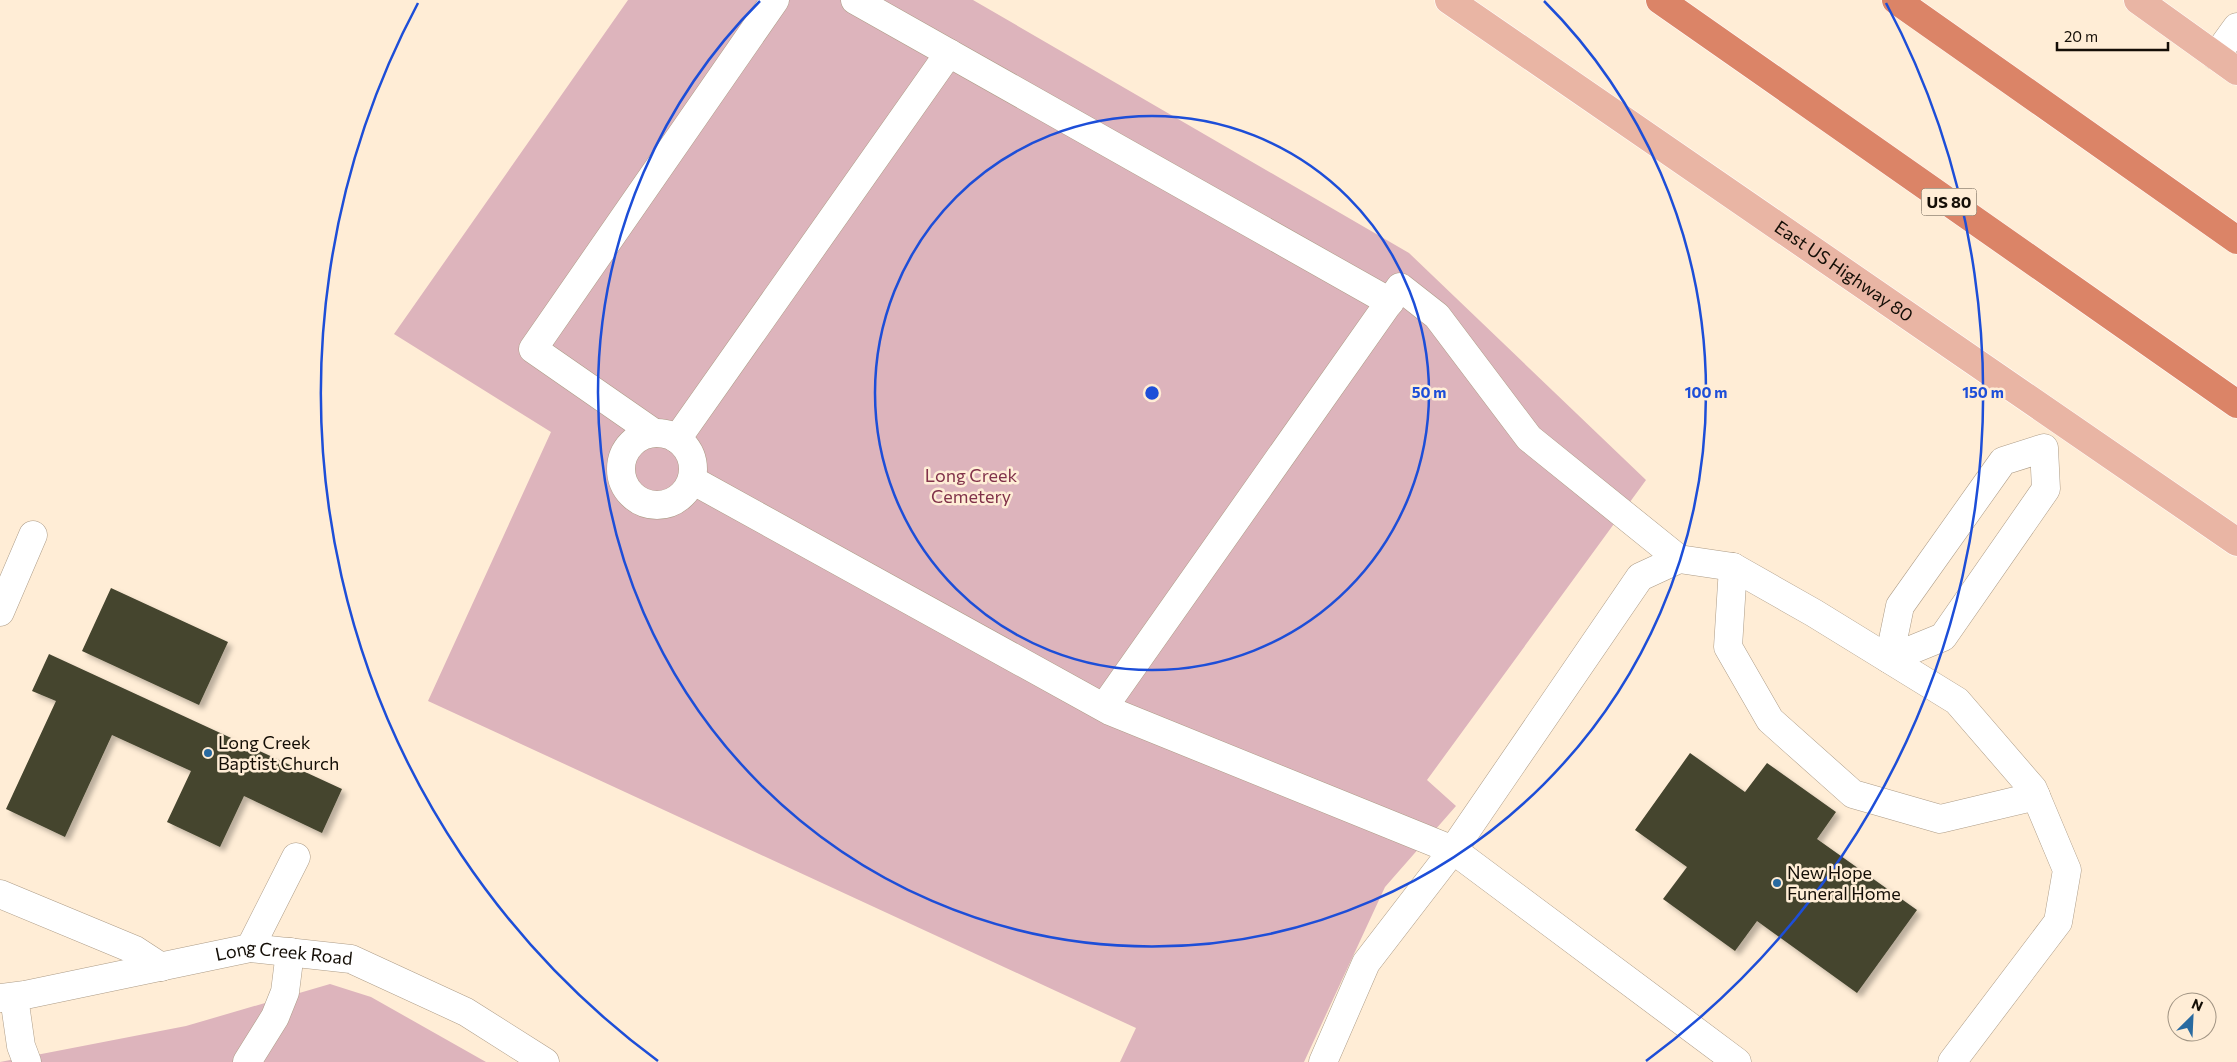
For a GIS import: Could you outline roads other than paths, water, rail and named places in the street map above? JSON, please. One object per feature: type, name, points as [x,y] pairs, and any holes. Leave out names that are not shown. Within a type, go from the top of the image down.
[{"type":"highway","name":"US 80","points":[[1660,0],[2237,404]]},
{"type":"highway","points":[[1896,0],[2237,240]]},
{"type":"main road","name":"East US Highway 80","points":[[1449,0],[2237,542]]},
{"type":"main road","points":[[2138,0],[2226,63]]},
{"type":"street","points":[[665,436],[642,436],[632,443],[625,452],[621,464],[622,476],[626,487],[644,503],[655,505],[667,504],[678,499],[692,480],[694,468],[692,457],[685,446],[665,436],[533,349],[775,0]]},
{"type":"street","points":[[855,0],[1390,302]]},
{"type":"street","points":[[2226,63],[2237,27]]},
{"type":"street","points":[[665,436],[950,53]]},
{"type":"street","points":[[1104,707],[1400,287],[1436,316],[1529,438],[1679,559],[1733,567],[1814,613],[1957,701],[2033,788],[2067,870],[2058,922],[1952,1062]]},
{"type":"street","points":[[1889,659],[1943,638],[2046,489],[2044,448],[2062,422]]},
{"type":"street","points":[[1889,659],[1900,606],[2003,460],[2044,448]]},
{"type":"street","points":[[692,480],[1104,707],[1453,850],[1738,1062]]},
{"type":"street","points":[[0,612],[33,535]]},
{"type":"street","points":[[1323,1062],[1366,963],[1453,850],[1640,577],[1679,559]]},
{"type":"street","points":[[1733,567],[1728,647],[1770,720],[1853,794],[1940,819],[2036,796]]},
{"type":"street","points":[[250,948],[296,857]]},
{"type":"street","points":[[0,894],[135,950],[161,966]]},
{"type":"street","name":"Long Creek Road","points":[[7,998],[250,948],[351,959],[466,1012],[545,1062]]},
{"type":"street","points":[[247,1062],[275,1017],[285,992],[290,952]]},
{"type":"street","points":[[7,998],[27,1062]]},
{"type":"place","name":"Long Creek Baptist Church","points":[[208,753]]},
{"type":"place","name":"New Hope Funeral Home","points":[[1777,883]]},
{"type":"park label","name":"Long Creek Cemetery","points":[[971,486]]}]
